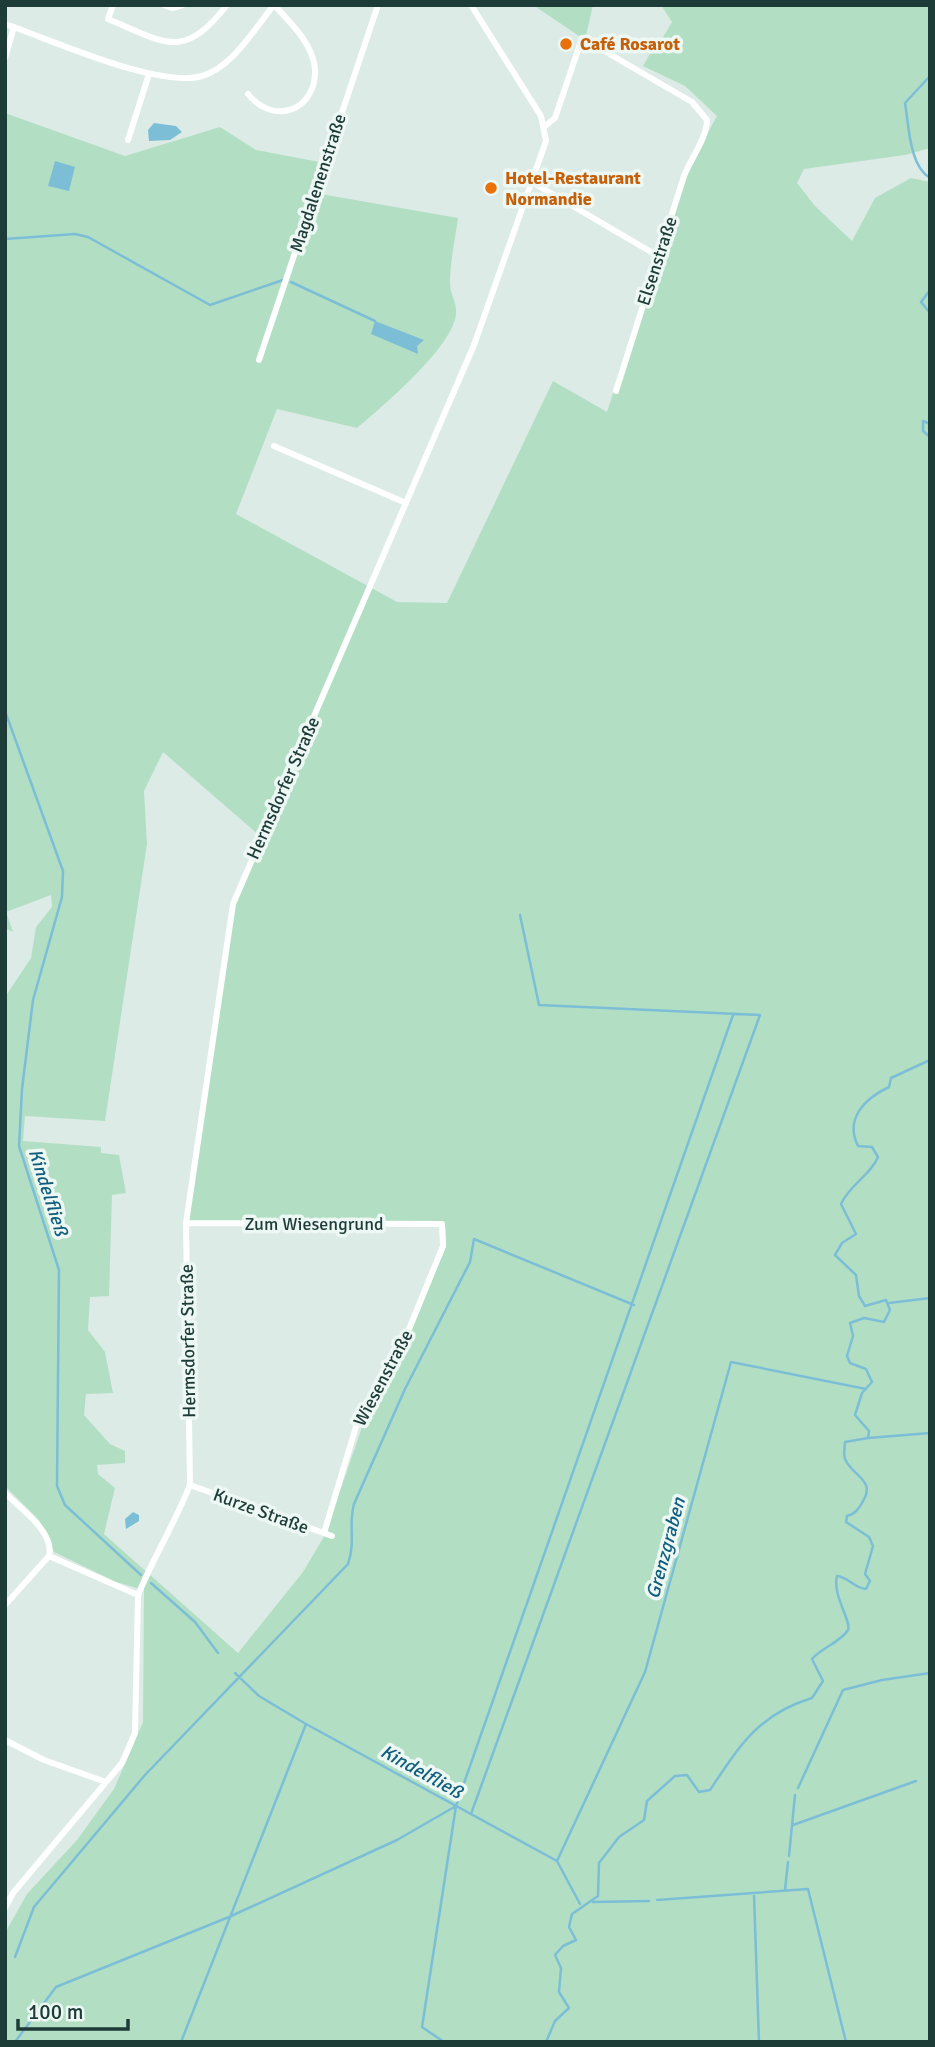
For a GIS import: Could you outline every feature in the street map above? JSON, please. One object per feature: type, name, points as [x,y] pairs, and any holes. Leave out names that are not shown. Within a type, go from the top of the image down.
[{"type":"street","points":[[113,5],[108,19],[152,37],[182,43],[208,30],[227,5]]},
{"type":"street","points":[[164,5],[172,8],[183,5]]},
{"type":"street","points":[[5,24],[149,74],[201,76],[223,65],[274,5],[296,28],[311,53],[315,70],[310,92],[299,106],[285,112],[270,112],[256,105],[248,94]]},
{"type":"street","name":"Magdalenenstraße","points":[[259,360],[378,5]]},
{"type":"street","points":[[471,5],[541,116],[544,127]]},
{"type":"street","points":[[5,58],[14,27]]},
{"type":"street","name":"Hermsdorfer Straße","points":[[5,1908],[13,1893],[122,1763],[138,1724],[138,1595],[141,1583],[174,1524],[190,1485],[186,1223],[233,904],[474,345],[532,182],[545,141],[544,127],[555,118],[582,38],[692,102],[707,120],[704,134]]},
{"type":"street","points":[[128,140],[149,74]]},
{"type":"street","name":"Elsenstraße","points":[[616,391],[691,155],[704,134]]},
{"type":"street","points":[[532,182],[658,256]]},
{"type":"street","points":[[274,446],[406,503]]},
{"type":"street","name":"Zum Wiesengrund","points":[[186,1223],[442,1224]]},
{"type":"street","name":"Wiesenstraße","points":[[324,1533],[358,1420],[396,1346],[405,1339],[443,1246],[442,1224]]},
{"type":"street","name":"Kurze Straße","points":[[190,1485],[332,1536]]},
{"type":"street","points":[[5,1493],[43,1533],[50,1546],[49,1556],[5,1605]]},
{"type":"street","points":[[49,1556],[138,1595]]},
{"type":"street","points":[[5,1740],[44,1760],[106,1782]]},
{"type":"green space","points":[[533,5],[593,5],[586,36],[579,36]]},
{"type":"green space","points":[[661,5],[930,5],[930,148],[905,155],[804,169],[797,183],[815,206],[852,241],[875,198],[911,178],[930,182],[930,2042],[5,2042],[5,1933],[27,1894],[77,1840],[114,1789],[143,1722],[144,1590],[116,1582],[54,1552],[39,1520],[5,1486],[5,997],[31,958],[36,927],[52,907],[51,895],[6,912],[13,932],[5,928],[5,113],[125,156],[220,127],[256,150],[325,163],[315,193],[458,218],[450,283],[456,314],[443,343],[415,375],[357,428],[277,409],[236,514],[397,602],[447,603],[553,381],[607,412],[684,176],[717,116],[685,86],[643,66],[672,22]],"holes":[[[163,752],[260,836],[233,904],[186,1223],[445,1225],[446,1246],[406,1343],[396,1347],[373,1395],[325,1535],[303,1572],[238,1653],[104,1534],[115,1488],[98,1474],[97,1465],[125,1463],[125,1451],[110,1444],[84,1415],[86,1394],[113,1393],[105,1352],[88,1330],[90,1297],[109,1296],[112,1195],[126,1193],[119,1155],[101,1153],[101,1147],[23,1141],[25,1116],[105,1121],[147,844],[144,791]]]},
{"type":"water","points":[[154,123],[176,126],[182,132],[170,140],[149,141],[148,130]]},
{"type":"water","points":[[55,161],[75,167],[69,191],[48,186]]},
{"type":"water","points":[[375,321],[424,340],[417,346],[418,354],[371,334]]},
{"type":"water","points":[[133,1512],[139,1515],[139,1521],[126,1529],[125,1519]]},
{"type":"waterway","points":[[930,76],[905,103],[914,155],[923,172],[930,178]]},
{"type":"waterway","points":[[5,239],[75,234],[88,237],[210,305],[283,280]]},
{"type":"waterway","points":[[291,282],[375,321]]},
{"type":"waterway","points":[[930,290],[921,302],[930,313]]},
{"type":"waterway","points":[[930,424],[923,421],[923,431],[930,437]]},
{"type":"waterway","name":"Kindelfließ","points":[[5,711],[63,871],[62,897],[33,1000],[22,1089],[19,1146],[59,1270],[57,1486],[65,1505],[141,1575]]},
{"type":"waterway","points":[[471,1814],[760,1015],[539,1005],[520,915]]},
{"type":"waterway","points":[[444,2042],[422,2027],[456,1806],[733,1015]]},
{"type":"waterway","points":[[546,2042],[555,2021],[569,2008],[559,1992],[561,1968],[555,1955],[563,1946],[576,1940],[569,1927],[572,1914],[598,1896],[599,1863],[619,1837],[644,1820],[647,1801],[675,1776],[687,1775],[699,1792],[710,1790],[741,1745],[764,1722],[812,1698],[823,1681],[812,1659],[848,1630],[837,1591],[837,1576],[866,1589],[870,1581],[865,1574],[873,1546],[869,1537],[846,1522],[847,1516],[860,1506],[867,1488],[862,1478],[848,1465],[844,1453],[845,1442],[868,1438],[869,1431],[855,1415],[862,1393],[872,1382],[866,1369],[850,1363],[847,1356],[853,1336],[850,1323],[864,1318],[884,1322],[890,1310],[886,1300],[865,1306],[859,1296],[856,1275],[835,1255],[842,1243],[856,1234],[841,1204],[878,1157],[872,1147],[858,1146],[854,1136],[856,1118],[865,1103],[889,1087],[891,1078],[930,1060]]},
{"type":"waterway","points":[[15,1957],[34,1907],[145,1775],[348,1564],[354,1504],[405,1389],[470,1262],[474,1239],[634,1305]]},
{"type":"waterway","points":[[889,1303],[930,1298]]},
{"type":"waterway","name":"Grenzgraben","points":[[557,1861],[645,1672],[731,1362],[866,1389]]},
{"type":"waterway","points":[[868,1438],[930,1433]]},
{"type":"waterway","name":"Kindelfließ","points":[[151,1583],[195,1622],[218,1653],[215,1649]]},
{"type":"waterway","name":"Kindelfließ","points":[[235,1673],[259,1696],[306,1724],[557,1861],[580,1904]]},
{"type":"waterway","points":[[798,1788],[843,1690],[882,1680],[930,1673]]},
{"type":"waterway","points":[[181,2042],[306,1724]]},
{"type":"waterway","points":[[793,1825],[916,1781]]},
{"type":"waterway","points":[[789,1856],[795,1795]]},
{"type":"waterway","points":[[15,2042],[56,1987],[229,1917],[397,1840],[456,1806]]},
{"type":"waterway","points":[[785,1890],[788,1862]]},
{"type":"waterway","points":[[657,1900],[808,1889],[846,2042]]},
{"type":"waterway","points":[[754,1895],[759,2042]]},
{"type":"waterway","points":[[593,1902],[649,1901]]},
{"type":"place","name":"Café Rosarot","points":[[566,44]]},
{"type":"place","name":"Hotel-Restaurant Normandie","points":[[491,188]]}]
